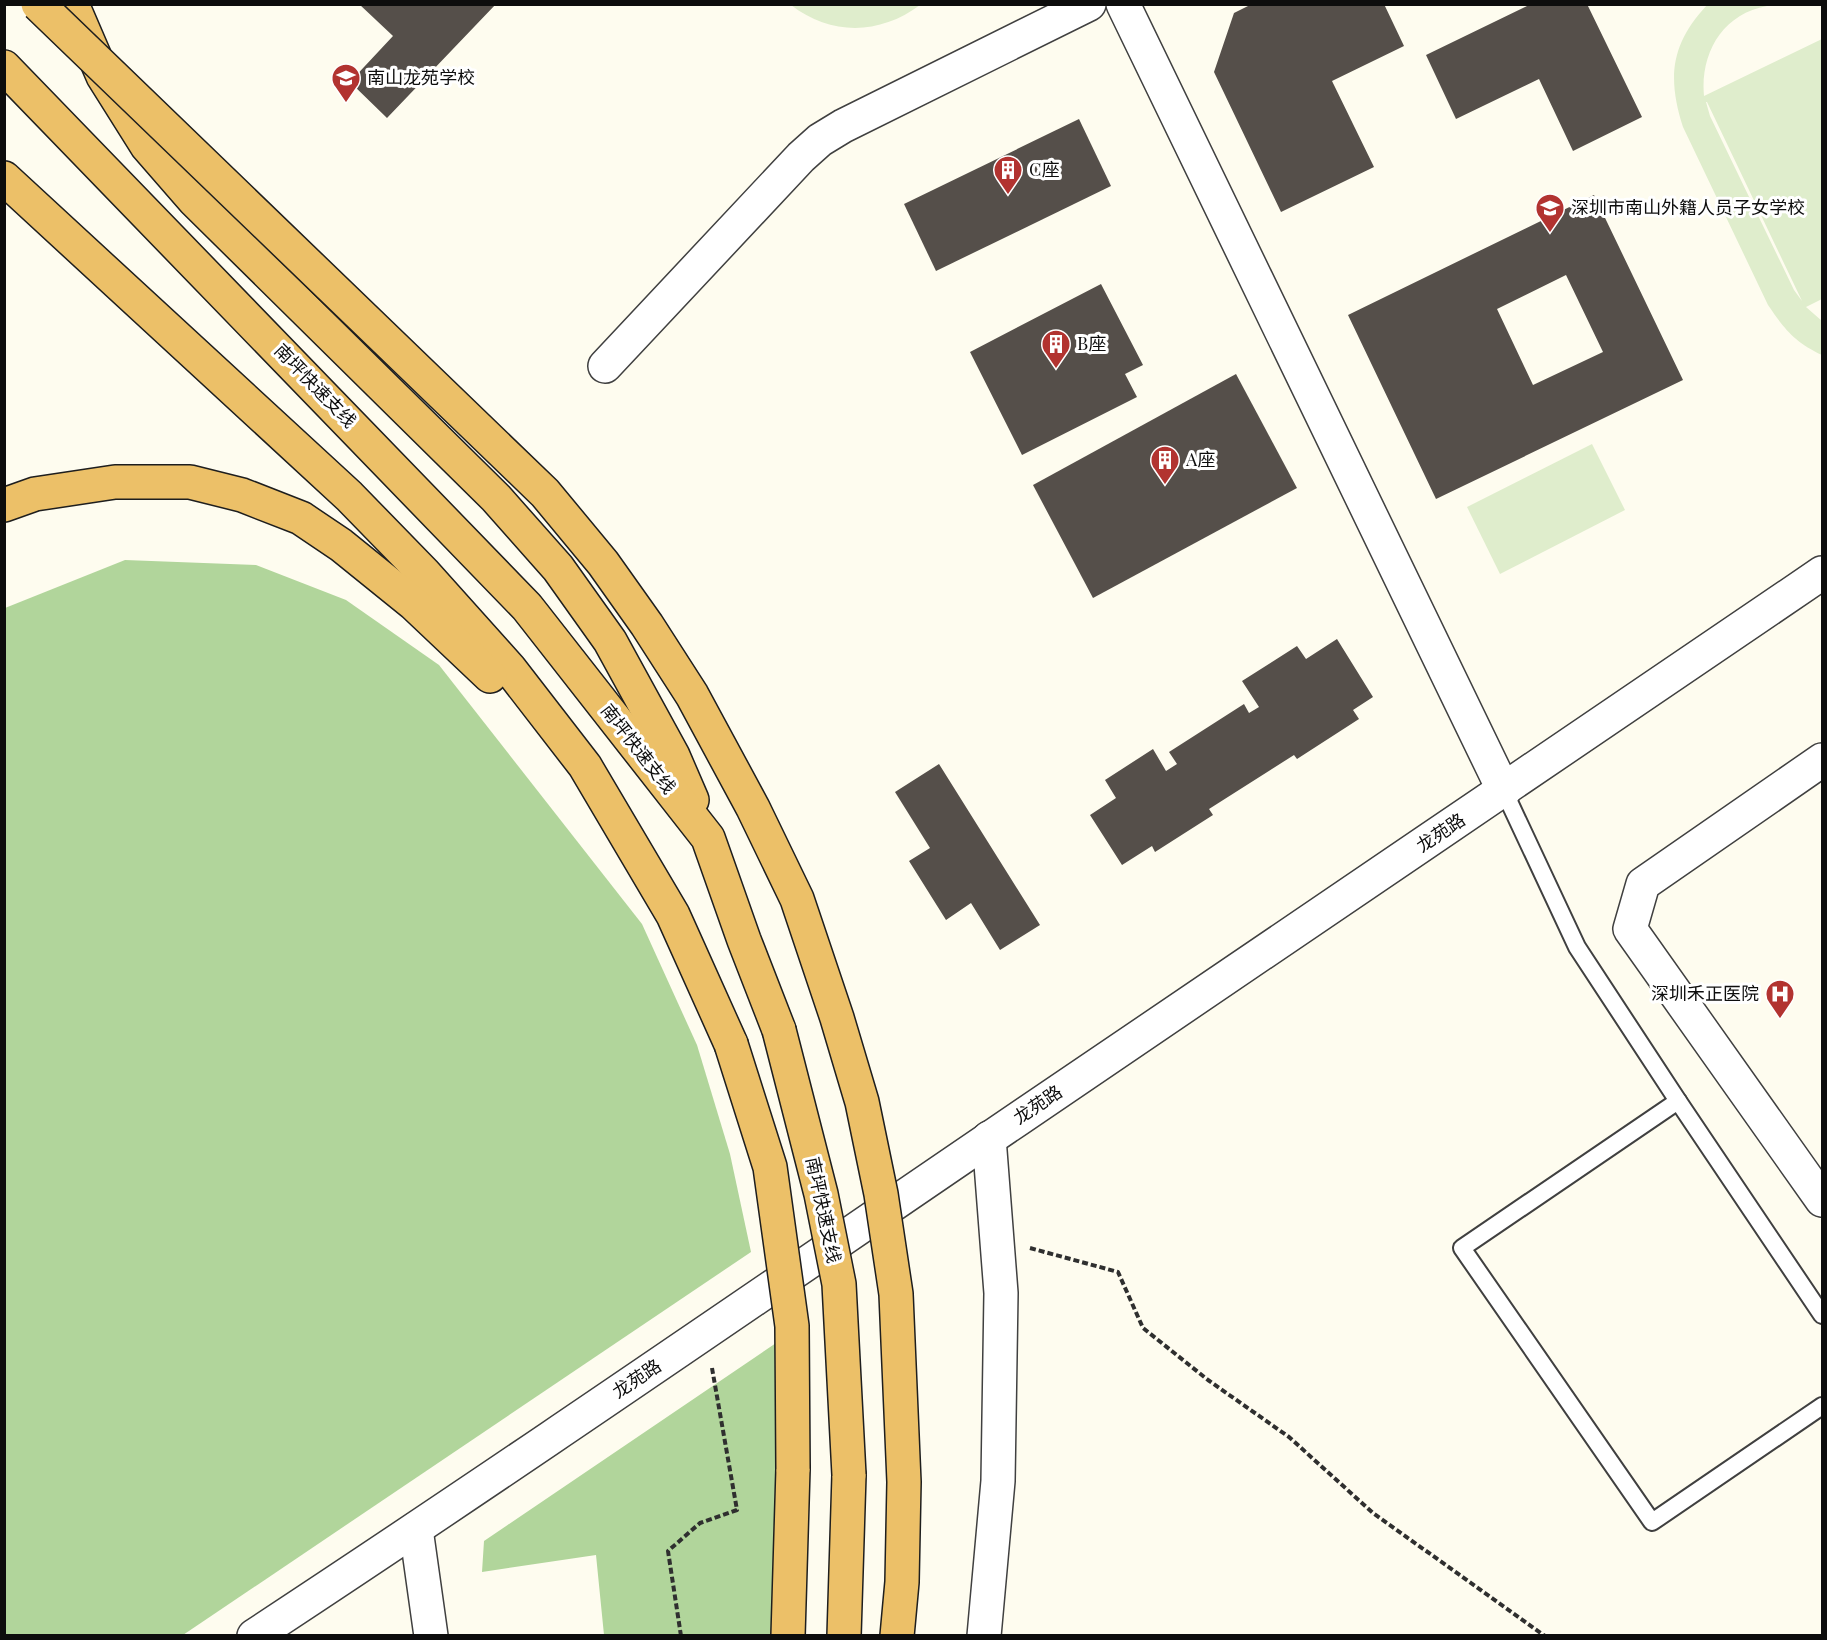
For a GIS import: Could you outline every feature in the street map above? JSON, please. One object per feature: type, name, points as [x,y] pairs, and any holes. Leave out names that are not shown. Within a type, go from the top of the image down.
[{"type":"highway","points":[[38,4],[545,493],[603,563],[647,625],[692,695],[753,808],[797,899],[837,1018],[862,1102],[881,1194],[896,1294],[904,1482],[902,1582],[897,1635]]},
{"type":"highway","points":[[72,4],[103,76],[147,146],[194,200],[496,498],[558,568],[610,641],[673,756],[708,838]]},
{"type":"highway","name":"南坪快速支线","points":[[4,67],[527,607],[708,838],[744,940],[780,1030],[821,1194],[839,1284],[849,1475],[844,1635]]},
{"type":"highway","points":[[4,178],[349,496],[424,573],[510,669],[585,766],[673,915],[731,1044],[770,1167],[792,1326],[793,1469],[788,1635]]},
{"type":"highway","points":[[4,505],[34,494],[115,482],[190,482],[242,495],[301,518],[341,544],[414,604],[585,766]]},
{"type":"street","points":[[605,366],[801,157],[820,140],[843,126],[1089,4]]},
{"type":"street","points":[[1122,4],[1504,791]]},
{"type":"street","name":"龙苑路","points":[[254,1635],[416,1529],[1822,573]]},
{"type":"street","points":[[1822,760],[1643,884],[1630,929],[1822,1200]]},
{"type":"street","points":[[984,1635],[998,1481],[1001,1293],[989,1138]]},
{"type":"street","points":[[416,1529],[431,1635]]},
{"type":"lane","points":[[1504,791],[1576,946],[1822,1315]]},
{"type":"lane","points":[[1678,1101],[1462,1248],[1652,1522],[1822,1406]]},
{"type":"path","points":[[997,1243],[1024,1246],[1118,1272],[1143,1328],[1208,1380],[1289,1437],[1373,1513],[1545,1635]]},
{"type":"path","points":[[681,1635],[668,1551],[700,1523],[737,1510],[711,1365]]},
{"type":"green space","points":[[791,5],[920,5],[889,22],[856,28],[839,27],[822,22]]},
{"type":"green space","points":[[1707,5],[1785,5],[1751,10],[1726,27],[1710,51],[1704,80],[1704,96],[1822,39],[1822,299],[1806,307],[1822,321],[1822,355],[1791,334],[1768,305],[1683,127],[1674,77],[1679,48],[1695,19]],"holes":[[[1707,102],[1802,301],[1794,290],[1710,116]]]},
{"type":"green space","points":[[1592,444],[1625,510],[1500,574],[1467,507]]},
{"type":"green space","points":[[125,560],[256,565],[346,600],[439,665],[642,924],[697,1045],[730,1154],[751,1252],[183,1635],[5,1635],[5,608]]},
{"type":"green space","points":[[779,1341],[771,1635],[604,1635],[596,1555],[482,1572],[484,1541]]},
{"type":"building","points":[[359,4],[496,4],[387,118],[350,82],[393,36]]},
{"type":"building","points":[[1252,4],[1384,4],[1404,46],[1332,81],[1374,167],[1281,212],[1214,72],[1234,13]]},
{"type":"building","points":[[1531,4],[1587,4],[1642,117],[1573,151],[1539,79],[1456,119],[1426,55]]},
{"type":"building","name":"C座","points":[[1079,119],[1111,186],[936,271],[904,204]]},
{"type":"building","points":[[1594,195],[1683,380],[1436,499],[1348,315]],"holes":[[[1566,275],[1603,352],[1533,385],[1497,309]]]},
{"type":"building","name":"B座","points":[[1101,284],[1143,365],[1125,374],[1137,397],[1022,455],[970,352]]},
{"type":"building","name":"A座","points":[[1236,374],[1297,488],[1093,598],[1033,485]]},
{"type":"building","points":[[1337,639],[1373,697],[1353,710],[1359,719],[1297,759],[1294,755],[1209,809],[1213,815],[1155,852],[1152,846],[1122,865],[1090,815],[1116,798],[1105,780],[1153,749],[1166,771],[1177,764],[1169,752],[1244,704],[1249,713],[1259,707],[1242,681],[1297,646],[1306,659]]},
{"type":"building","points":[[939,764],[1040,925],[1000,950],[971,903],[946,920],[909,861],[930,848],[895,792]]},
{"type":"place","name":"南山龙苑学校","points":[[346,104]]},
{"type":"place","name":"C座","points":[[1008,196]]},
{"type":"place","name":"深圳市南山外籍人员子女学校","points":[[1550,234]]},
{"type":"place","name":"B座","points":[[1056,370]]},
{"type":"place","name":"A座","points":[[1165,486]]},
{"type":"place","name":"深圳禾正医院","points":[[1780,1020]]}]
